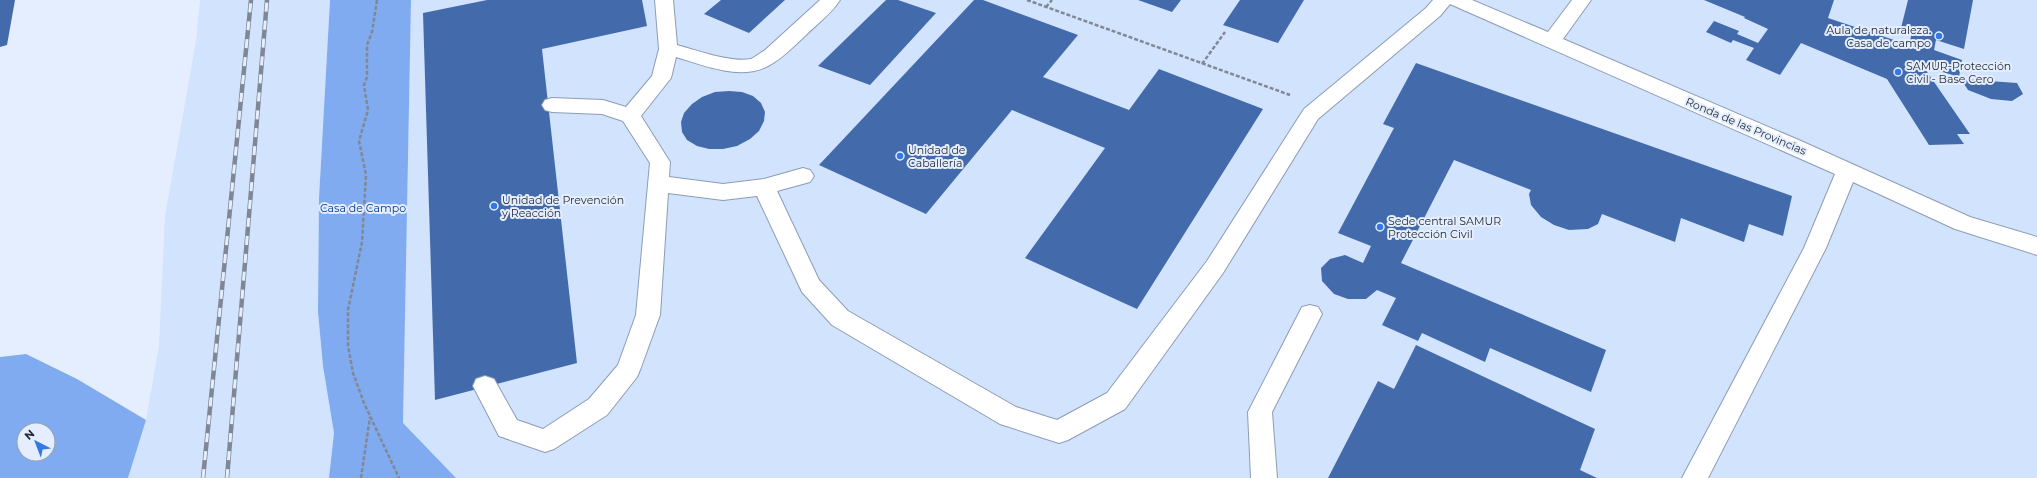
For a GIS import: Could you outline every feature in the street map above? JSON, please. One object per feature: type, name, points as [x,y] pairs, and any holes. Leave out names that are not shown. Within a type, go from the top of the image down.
[{"type":"street","points":[[630,116],[661,78],[668,49],[664,0]]},
{"type":"street","points":[[668,49],[734,65],[753,65],[769,57],[831,0]]},
{"type":"street","points":[[764,187],[810,286],[840,318],[1009,416],[1058,432],[1116,401],[1215,267],[1311,114],[1433,12],[1443,0]]},
{"type":"street","name":"Ronda de las Provincias","points":[[1456,0],[1847,170],[1963,223],[2037,246]]},
{"type":"street","points":[[1551,42],[1582,0]]},
{"type":"street","points":[[485,386],[508,428],[545,441],[598,407],[628,370],[648,315],[660,162],[630,116],[603,107],[552,105]]},
{"type":"street","points":[[1695,478],[1815,248],[1847,170]]},
{"type":"street","points":[[658,184],[723,192],[764,187],[804,176]]},
{"type":"street","points":[[1264,478],[1260,412],[1310,314]]},
{"type":"path","points":[[377,0],[372,32],[367,45],[367,76],[364,85],[365,98],[368,104],[359,141],[366,175],[362,242],[348,310],[348,346],[353,373],[370,416],[399,478]]},
{"type":"path","points":[[1027,0],[1320,106]]},
{"type":"path","points":[[1046,7],[1052,0]]},
{"type":"path","points":[[1202,64],[1225,32]]},
{"type":"path","points":[[360,478],[370,416]]},
{"type":"shaded area","points":[[200,0],[330,0],[319,198],[318,312],[323,366],[334,433],[329,478],[128,478],[146,420],[159,346],[165,216],[196,41]]},
{"type":"shaded area","points":[[411,0],[2037,0],[2037,478],[456,478],[403,423]]},
{"type":"green space","name":"Casa de Campo","points":[[330,0],[411,0],[403,423],[456,478],[329,478],[334,433],[323,366],[318,312],[319,198]]},
{"type":"green space","points":[[26,354],[77,379],[146,420],[128,478],[0,478],[0,357]]},
{"type":"building","points":[[0,0],[15,0],[7,45],[0,47]]},
{"type":"building","name":"Unidad de Prevención y Reacción","points":[[487,0],[642,0],[647,26],[542,49],[577,363],[435,400],[423,13]]},
{"type":"building","points":[[721,0],[785,0],[749,33],[704,14]]},
{"type":"building","points":[[886,0],[898,0],[936,13],[870,85],[818,66]]},
{"type":"building","name":"Unidad de Caballería","points":[[974,0],[983,0],[1078,35],[1043,77],[1129,110],[1159,69],[1263,109],[1137,309],[1025,258],[1105,148],[1012,110],[926,214],[819,165]]},
{"type":"building","points":[[1138,0],[1181,0],[1172,12]]},
{"type":"building","points":[[1240,0],[1304,0],[1278,43],[1223,25]]},
{"type":"building","points":[[1704,0],[1834,0],[1828,18],[1909,45],[1912,32],[1901,28],[1908,0],[1973,0],[1964,49],[1936,40],[1934,50],[1962,60],[1959,77],[1923,66],[1970,134],[1957,134],[1964,144],[1929,145],[1887,79],[1801,43],[1780,75],[1746,60],[1754,48],[1733,40],[1731,43],[1706,32],[1714,21],[1739,31],[1737,34],[1758,43],[1768,29],[1744,18],[1745,17]]},
{"type":"building","name":"Sede central SAMUR Protección Civil","points":[[1416,63],[1792,196],[1783,236],[1749,224],[1744,242],[1681,218],[1675,242],[1602,214],[1598,224],[1588,229],[1569,230],[1554,225],[1541,217],[1531,205],[1529,194],[1531,190],[1454,160],[1401,263],[1606,350],[1591,392],[1490,348],[1485,362],[1422,333],[1418,341],[1382,325],[1396,298],[1377,290],[1366,299],[1348,299],[1334,294],[1322,281],[1321,268],[1330,259],[1345,255],[1363,263],[1371,246],[1338,233],[1394,128],[1383,124]]},
{"type":"building","points":[[1961,79],[2017,83],[2023,94],[2012,101],[1991,99],[1968,90]]},
{"type":"building","points":[[715,92],[742,92],[753,96],[761,103],[765,112],[764,121],[759,131],[750,139],[737,146],[723,149],[709,149],[697,146],[687,140],[682,132],[681,122],[684,113],[692,104],[702,97]]},
{"type":"building","points":[[1416,345],[1595,429],[1580,470],[1597,478],[1328,478],[1378,381],[1394,389]]},
{"type":"railway","points":[[203,478],[251,0]]},
{"type":"railway","points":[[227,478],[267,0]]},
{"type":"place","name":"Aula de naturaleza. Casa de campo","points":[[1939,36]]},
{"type":"place","name":"SAMUR-Protección Civil - Base Cero","points":[[1898,72]]},
{"type":"place","name":"Unidad de Caballería","points":[[900,156]]},
{"type":"place","name":"Unidad de Prevención y Reacción","points":[[494,206]]},
{"type":"place","name":"Sede central SAMUR Protección Civil","points":[[1380,227]]}]
